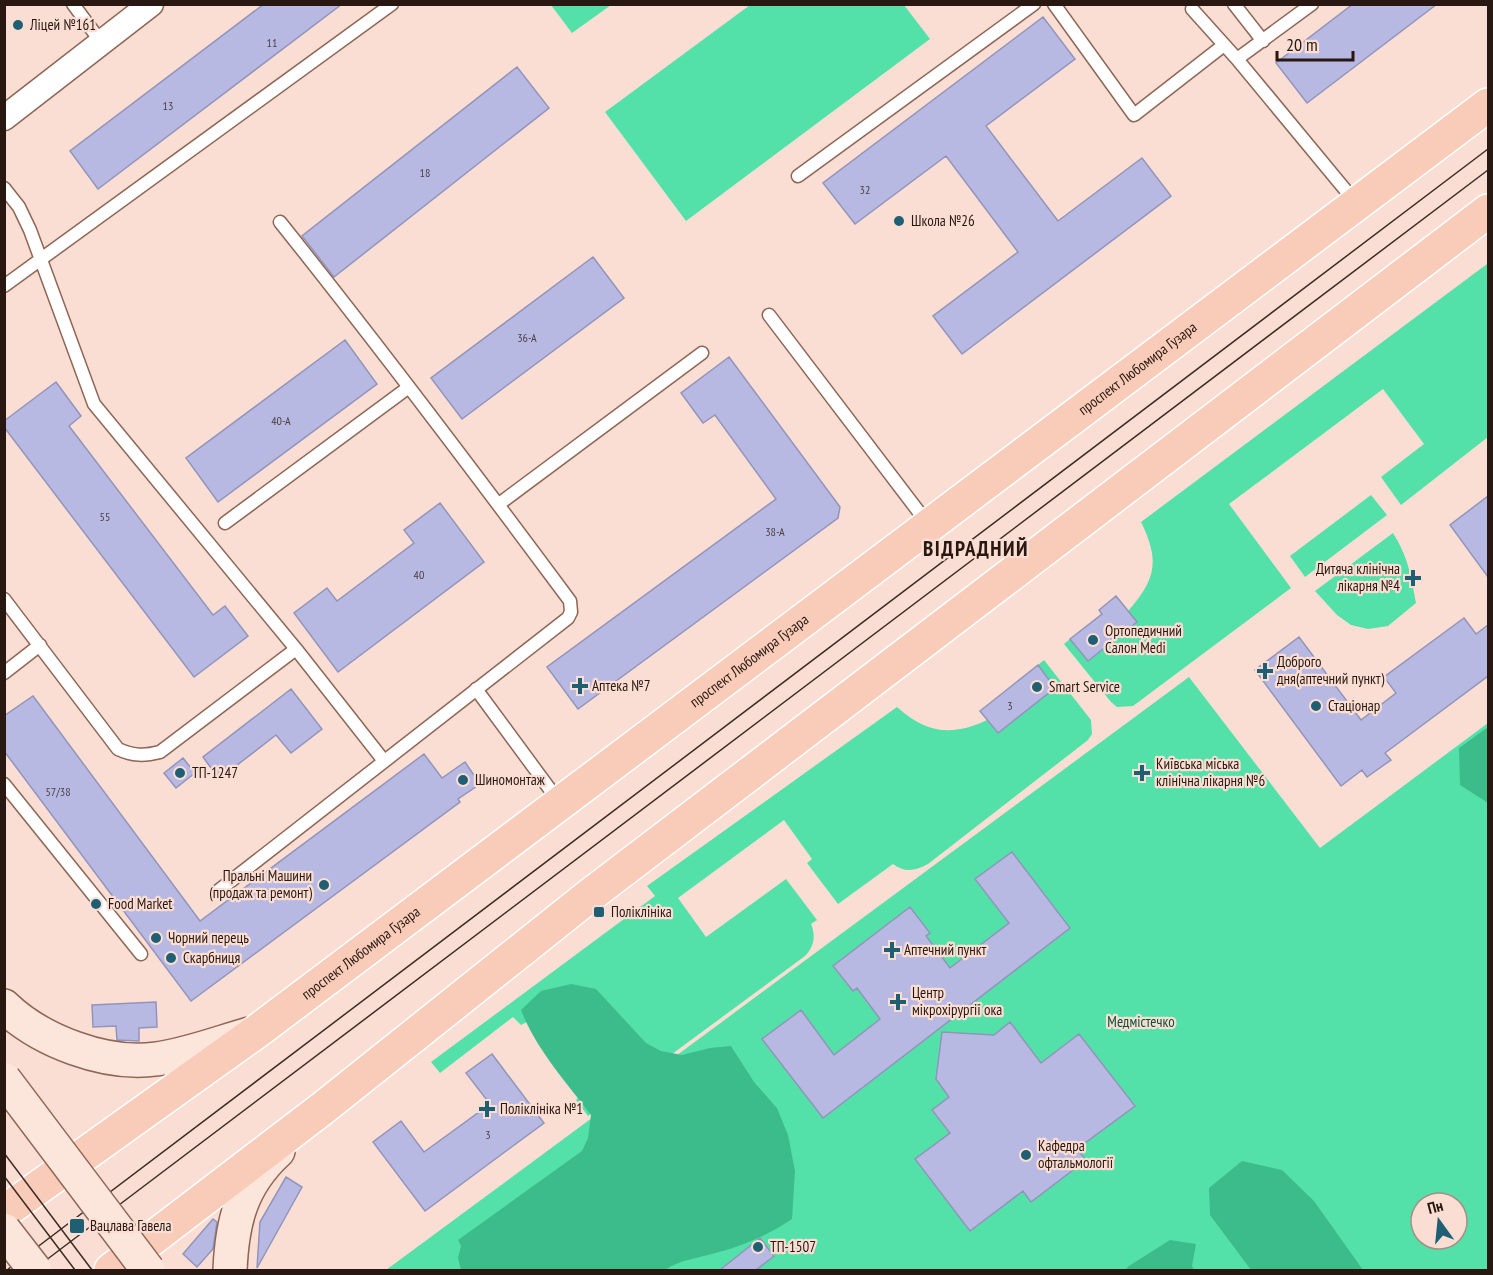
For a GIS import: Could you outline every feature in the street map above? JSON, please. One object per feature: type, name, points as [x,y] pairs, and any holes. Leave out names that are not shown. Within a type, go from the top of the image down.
[{"type":"main road","name":"проспект Любомира Гузара","points":[[4,1212],[256,1032],[1488,105]]},
{"type":"main road","points":[[111,1270],[323,1108],[589,896],[1488,211]]},
{"type":"main road","points":[[4,1006],[16,1017],[57,1042],[110,1059],[154,1060],[187,1053],[256,1032]]},
{"type":"main road","points":[[4,1079],[147,1270]]},
{"type":"main road","points":[[231,1270],[231,1249],[238,1214],[248,1188],[261,1166],[323,1108]]},
{"type":"main road","points":[[4,1230],[35,1270]]},
{"type":"street","points":[[4,118],[151,4]]},
{"type":"lane","points":[[73,4],[101,42]]},
{"type":"lane","points":[[4,286],[392,4]]},
{"type":"lane","points":[[798,176],[1034,4]]},
{"type":"lane","points":[[1054,4],[1134,115],[1224,45]]},
{"type":"lane","points":[[1234,4],[1263,41]]},
{"type":"lane","points":[[1237,59],[1311,4]]},
{"type":"lane","points":[[1192,9],[1237,59],[1357,205]]},
{"type":"lane","points":[[4,188],[23,214],[93,405],[296,649],[384,761]]},
{"type":"lane","points":[[218,891],[568,618],[572,607],[568,598],[499,504],[280,222]]},
{"type":"lane","points":[[770,315],[930,526]]},
{"type":"lane","points":[[499,504],[702,353]]},
{"type":"lane","points":[[225,523],[409,387]]},
{"type":"lane","points":[[4,599],[118,749],[130,755],[146,756],[160,752],[296,649]]},
{"type":"lane","points":[[4,673],[40,645]]},
{"type":"lane","points":[[476,689],[560,804]]},
{"type":"lane","points":[[4,784],[141,954]]},
{"type":"green space","points":[[551,5],[611,5],[572,33]]},
{"type":"green space","points":[[750,5],[904,5],[930,39],[686,221],[605,112]]},
{"type":"green space","points":[[1487,264],[1488,437],[1401,505],[1381,477],[1424,444],[1383,389],[1229,504],[1291,588],[1133,706],[1117,707],[1111,702],[1064,644],[1070,639],[1136,621],[1128,611],[1145,589],[1153,559],[1141,522]]},
{"type":"green space","points":[[1371,495],[1387,515],[1305,577],[1290,556]]},
{"type":"green space","points":[[1393,533],[1408,566],[1416,603],[1388,626],[1368,629],[1351,625],[1337,615],[1315,591]]},
{"type":"green space","points":[[1044,660],[1091,720],[1092,734],[1088,740],[928,864],[910,870],[893,864],[838,904],[807,863],[812,859],[784,820],[678,898],[706,937],[786,879],[817,920],[811,924],[812,945],[805,956],[588,1116],[576,1100],[587,1087],[529,1021],[521,1025],[513,1017],[440,1073],[431,1062],[655,896],[647,886],[897,707],[918,722],[939,730],[962,729],[987,720],[998,733],[1055,688],[1038,665]]},
{"type":"green space","name":"Медмістечко","points":[[1189,677],[1320,848],[1488,723],[1488,1270],[386,1270]]},
{"type":"green space","points":[[1488,727],[1488,803],[1460,785],[1459,748]]},
{"type":"green space","points":[[571,984],[596,989],[646,1043],[661,1051],[682,1055],[710,1048],[731,1046],[754,1082],[777,1108],[788,1135],[795,1171],[792,1219],[775,1230],[748,1242],[684,1261],[665,1270],[461,1270],[458,1258],[461,1246],[458,1240],[582,1151],[588,1138],[591,1115],[543,1052],[521,1010],[541,991]]},
{"type":"green space","points":[[1242,1161],[1282,1170],[1314,1201],[1363,1270],[1251,1270],[1210,1215],[1209,1188]]},
{"type":"green space","points":[[1170,1240],[1196,1244],[1192,1266],[1194,1270],[1125,1270],[1129,1266]]},
{"type":"building","points":[[264,4],[342,4],[98,189],[70,151]]},
{"type":"building","points":[[1353,4],[1437,4],[1307,103],[1276,63]]},
{"type":"building","points":[[1043,17],[1075,59],[986,126],[1058,221],[1142,158],[1171,196],[962,354],[933,316],[1018,252],[946,156],[855,224],[823,183]]},
{"type":"building","points":[[517,67],[549,108],[334,277],[302,236]]},
{"type":"building","points":[[593,257],[624,298],[462,419],[431,378]]},
{"type":"building","points":[[345,340],[377,384],[218,502],[186,458]]},
{"type":"building","points":[[729,357],[840,507],[838,518],[578,709],[547,667],[776,499],[715,415],[703,423],[681,393]]},
{"type":"building","points":[[56,382],[81,416],[69,426],[213,615],[225,606],[248,636],[194,677],[4,427],[4,421]]},
{"type":"building","points":[[1488,496],[1488,577],[1450,525]]},
{"type":"building","points":[[440,503],[484,562],[338,672],[294,613],[327,588],[337,601],[414,543],[404,530]]},
{"type":"building","points":[[1116,596],[1137,622],[1088,661],[1070,639],[1102,614],[1099,610]]},
{"type":"building","name":"Стаціонар","points":[[1464,618],[1476,634],[1488,625],[1488,676],[1385,753],[1391,760],[1367,777],[1362,770],[1341,786],[1255,670],[1299,637],[1361,720],[1396,693],[1384,677]]},
{"type":"building","points":[[1038,665],[1055,688],[998,733],[980,711]]},
{"type":"building","points":[[291,689],[322,729],[291,753],[276,735],[219,779],[203,757]]},
{"type":"building","points":[[33,696],[200,921],[424,754],[442,778],[465,762],[480,784],[458,799],[460,802],[191,1001],[4,751],[4,716]]},
{"type":"building","name":"ТП-1247","points":[[183,758],[195,773],[176,788],[164,773]]},
{"type":"building","points":[[1012,852],[1070,928],[823,1118],[762,1039],[801,1010],[834,1055],[880,1019],[857,988],[853,991],[833,966],[910,907],[930,933],[926,936],[950,968],[1009,923],[975,879]]},
{"type":"building","points":[[156,1002],[157,1027],[139,1028],[139,1041],[117,1040],[116,1026],[93,1027],[92,1005]]},
{"type":"building","points":[[1010,1022],[1041,1063],[1079,1034],[1135,1106],[1077,1149],[1086,1160],[1031,1202],[1023,1191],[970,1231],[915,1159],[950,1133],[932,1110],[949,1097],[936,1079],[942,1032],[994,1035]]},
{"type":"building","points":[[492,1054],[544,1123],[425,1211],[373,1142],[401,1121],[424,1152],[490,1104],[466,1073]]},
{"type":"building","points":[[286,1177],[302,1187],[257,1268],[260,1222]]},
{"type":"building","points":[[213,1219],[217,1222],[213,1249],[197,1267],[183,1254]]},
{"type":"building","name":"ТП-1507","points":[[760,1238],[774,1256],[756,1270],[720,1270]]},
{"type":"tram line","points":[[7,1270],[1488,149]]},
{"type":"tram line","points":[[33,1270],[1488,170]]},
{"type":"tram line","points":[[4,1153],[92,1270]]},
{"type":"tram line","points":[[4,1176],[75,1270]]},
{"type":"place","name":"Ліцей №161","points":[[18,25]]},
{"type":"place","name":"Школа №26","points":[[899,221]]},
{"type":"place","name":"Дитяча клінічна лікарня №4","points":[[1413,578]]},
{"type":"place","name":"Ортопедичний Салон Medi","points":[[1093,640]]},
{"type":"place","name":"Доброго дня(аптечний пункт)","points":[[1265,671]]},
{"type":"place","name":"Аптека №7","points":[[580,686]]},
{"type":"place","name":"Smart Service","points":[[1037,687]]},
{"type":"place","name":"Стаціонар","points":[[1316,706]]},
{"type":"place","name":"ТП-1247","points":[[180,773]]},
{"type":"place","name":"Київська міська клінічна лікарня №6","points":[[1142,773]]},
{"type":"place","name":"Шиномонтаж","points":[[463,780]]},
{"type":"place","name":"Пральні Машини (продаж та ремонт)","points":[[324,885]]},
{"type":"place","name":"Food Market","points":[[96,904]]},
{"type":"place","name":"Поліклініка","points":[[599,912]]},
{"type":"place","name":"Чорний перець","points":[[156,938]]},
{"type":"place","name":"Аптечний пункт","points":[[892,950]]},
{"type":"place","name":"Скарбниця","points":[[171,958]]},
{"type":"place","name":"Центр мікрохірургії ока","points":[[898,1002]]},
{"type":"place","name":"Поліклініка №1","points":[[487,1109]]},
{"type":"place","name":"Кафедра офтальмології","points":[[1026,1155]]},
{"type":"place","name":"Вацлава Гавела","points":[[77,1226]]},
{"type":"place","name":"ТП-1507","points":[[758,1247]]},
{"type":"district","name":"ВІДРАДНИЙ","points":[[976,549]]}]
